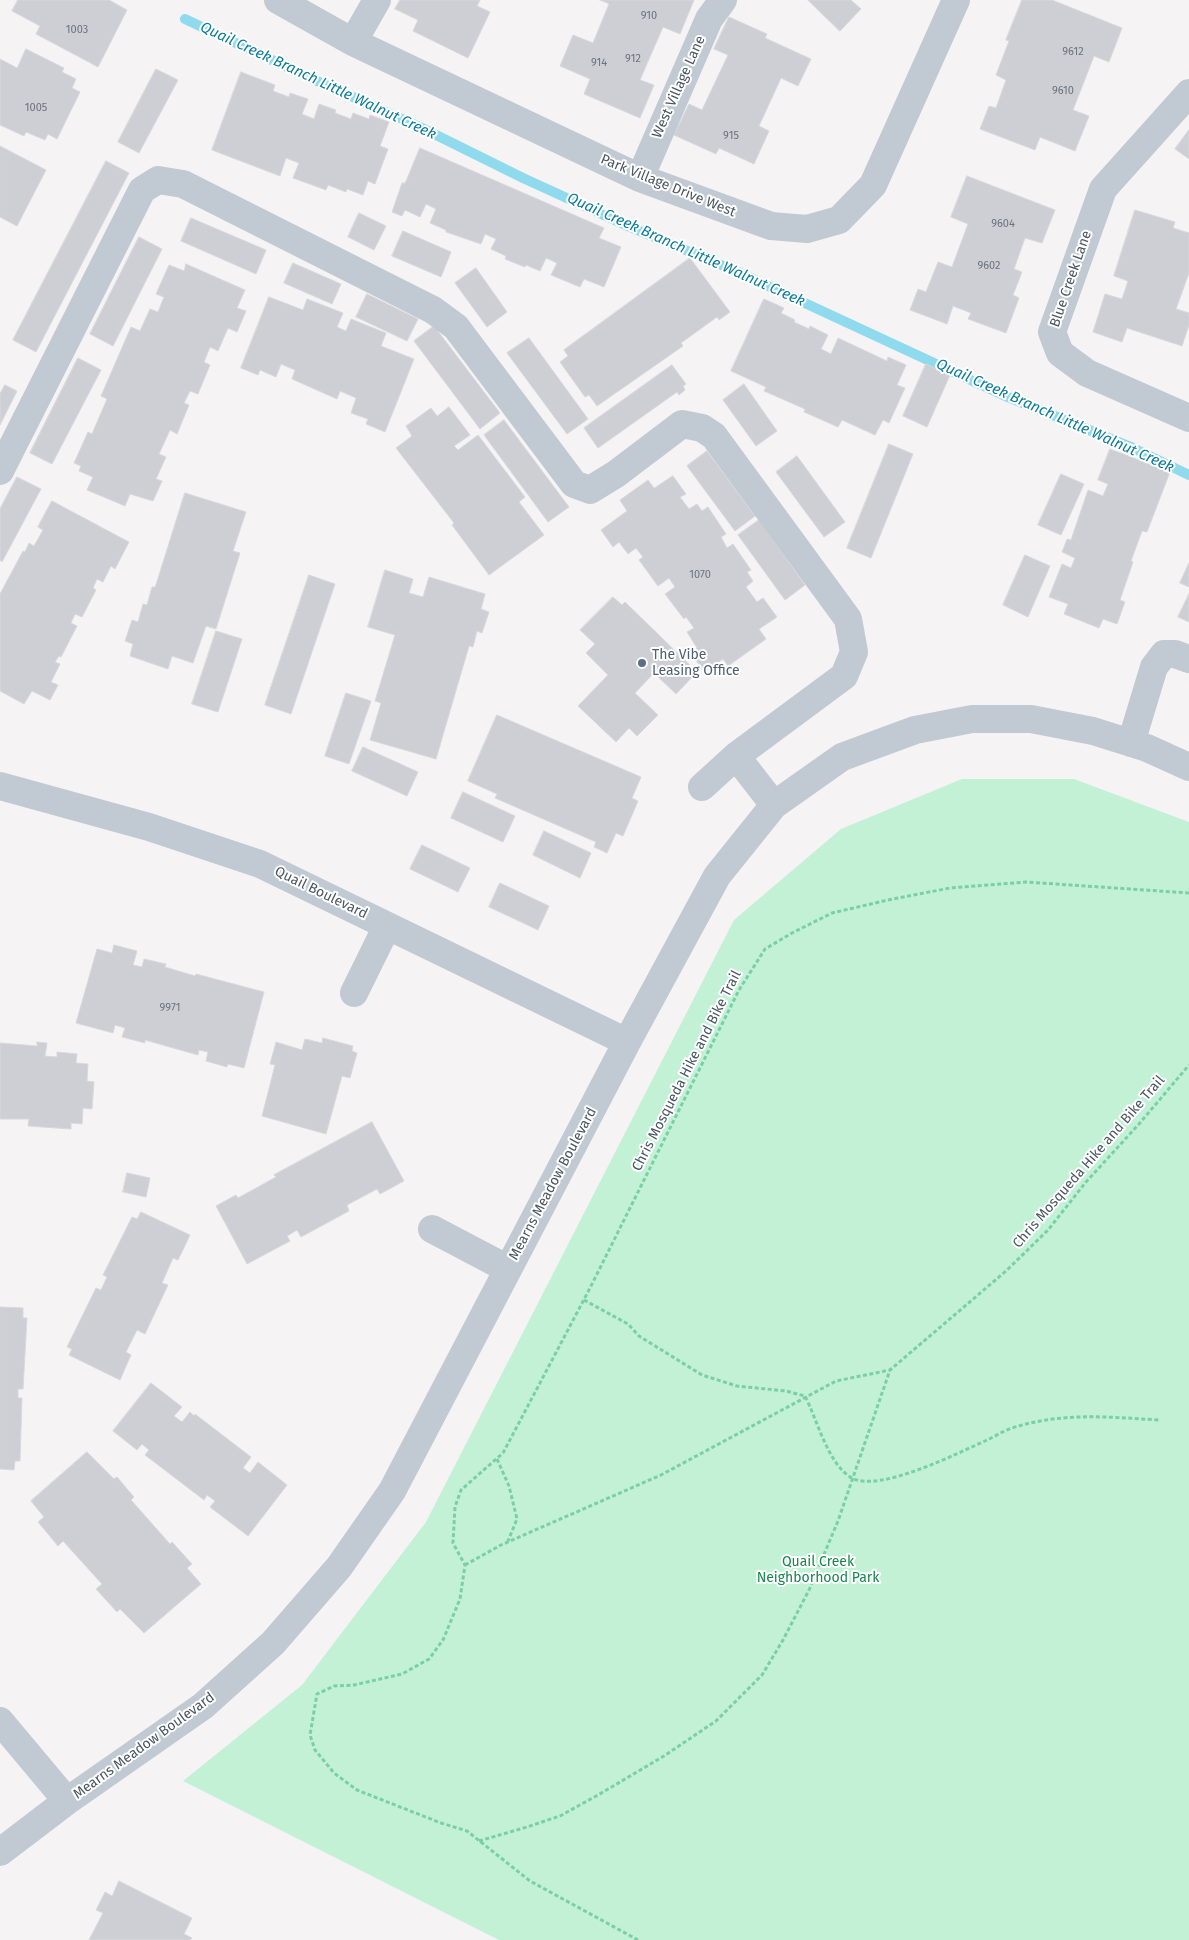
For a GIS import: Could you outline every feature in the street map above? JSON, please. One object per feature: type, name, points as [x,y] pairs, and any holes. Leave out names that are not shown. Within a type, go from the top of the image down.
[{"type":"street","name":"Park Village Drive West","points":[[278,0],[353,42],[640,178],[771,226],[807,229],[839,220],[873,185],[956,0]]},
{"type":"street","points":[[353,42],[377,0]]},
{"type":"street","name":"West Village Lane","points":[[640,178],[709,19],[723,0]]},
{"type":"street","name":"Blue Creek Lane","points":[[1189,93],[1103,189],[1052,332],[1060,353],[1087,373],[1189,418]]},
{"type":"street","points":[[0,471],[142,190],[158,180],[183,184],[433,310],[456,327],[574,484],[590,490],[616,474],[682,424],[702,428],[714,436],[848,619],[854,652],[844,676],[736,756],[702,787]]},
{"type":"street","points":[[1131,743],[1154,667],[1164,654],[1175,654],[1189,659]]},
{"type":"street","name":"Mearns Meadow Boulevard","points":[[0,1852],[66,1801],[203,1706],[273,1643],[339,1567],[392,1491],[627,1042],[717,876],[774,805],[842,757],[915,730],[972,718],[1032,719],[1093,731],[1131,743],[1189,767]]},
{"type":"street","points":[[736,756],[774,805]]},
{"type":"street","name":"Quail Boulevard","points":[[0,786],[149,827],[260,864],[627,1042]]},
{"type":"street","points":[[354,992],[388,926]]},
{"type":"street","points":[[432,1229],[508,1270]]},
{"type":"street","points":[[0,1721],[66,1801]]},
{"type":"path","name":"Chris Mosqueda Hike and Bike Trail","points":[[1189,893],[1026,882],[950,888],[832,913],[765,949],[738,990],[682,1107],[504,1453],[461,1490],[455,1507],[453,1542],[465,1564],[508,1542],[661,1476],[836,1380],[890,1370],[1006,1271],[1048,1230],[1086,1182],[1189,1065]]},
{"type":"path","points":[[584,1300],[628,1324],[639,1336],[702,1375],[737,1386],[786,1391],[805,1396],[838,1465],[852,1478],[867,1481],[908,1474],[1010,1429],[1039,1421],[1068,1416],[1160,1420]]},
{"type":"path","points":[[479,1841],[560,1816],[664,1756],[716,1721],[762,1675],[783,1640],[812,1582],[838,1521],[890,1370]]},
{"type":"path","points":[[497,1459],[509,1486],[516,1519],[508,1542]]},
{"type":"path","points":[[465,1564],[460,1599],[443,1640],[429,1659],[402,1674],[354,1685],[334,1686],[317,1694],[310,1734],[316,1750],[334,1773],[357,1790],[466,1831],[530,1881],[638,1940]]},
{"type":"green space","name":"Quail Creek Neighborhood Park","points":[[962,779],[1074,779],[1189,822],[1189,1940],[499,1940],[183,1781],[302,1685],[426,1522],[734,920],[841,829]]},
{"type":"building","points":[[18,0],[109,0],[127,10],[98,67],[36,34],[40,26],[12,11]]},
{"type":"building","points":[[400,0],[480,0],[477,6],[490,12],[468,58],[413,31],[418,20],[395,9]]},
{"type":"building","points":[[600,0],[694,0],[680,34],[663,27],[640,80],[654,85],[640,118],[584,94],[590,79],[560,66],[573,35],[593,43],[609,4]]},
{"type":"building","points":[[808,0],[851,0],[861,9],[840,31]]},
{"type":"building","points":[[1022,0],[1052,0],[1122,28],[1109,62],[1094,56],[1073,110],[1089,116],[1075,151],[1040,137],[1035,150],[980,129],[989,106],[996,108],[1006,80],[996,75],[1009,41],[1006,40]]},
{"type":"building","points":[[729,17],[767,34],[765,38],[811,59],[798,86],[781,78],[759,126],[769,131],[754,164],[719,148],[716,154],[674,135],[689,104],[702,110],[728,55],[714,49]]},
{"type":"building","points":[[26,49],[64,68],[62,72],[76,79],[72,88],[80,92],[57,139],[48,134],[45,140],[26,132],[24,136],[0,125],[0,59],[17,68]]},
{"type":"building","points":[[156,69],[178,80],[139,153],[118,142]]},
{"type":"building","points":[[241,72],[275,85],[273,91],[289,97],[290,93],[308,99],[302,114],[314,119],[319,104],[336,110],[335,113],[351,119],[353,113],[369,119],[370,115],[389,122],[380,146],[388,149],[375,184],[368,181],[363,195],[347,189],[346,192],[328,185],[326,190],[293,178],[299,163],[286,158],[280,176],[212,150]]},
{"type":"building","points":[[1189,130],[1189,159],[1175,149]]},
{"type":"building","points":[[0,146],[46,170],[17,226],[0,217]]},
{"type":"building","points":[[420,148],[604,228],[599,238],[621,247],[604,287],[584,279],[580,287],[551,275],[557,263],[546,258],[540,271],[505,259],[506,256],[491,249],[496,239],[485,234],[481,244],[446,232],[446,230],[430,223],[436,209],[426,204],[420,217],[405,210],[402,216],[392,212],[402,183],[405,183]]},
{"type":"building","points":[[106,161],[129,173],[36,352],[13,340]]},
{"type":"building","points":[[967,176],[1055,210],[1042,243],[1025,238],[1014,269],[1022,272],[1013,295],[1019,298],[1006,333],[968,319],[971,313],[953,306],[947,324],[910,310],[918,289],[926,292],[938,262],[952,267],[968,224],[951,217]]},
{"type":"building","points":[[1135,210],[1175,222],[1173,228],[1189,233],[1189,273],[1176,309],[1189,313],[1189,325],[1182,346],[1127,328],[1122,342],[1093,332],[1105,294],[1122,299],[1128,281],[1114,276]]},
{"type":"building","points":[[359,213],[386,226],[374,250],[348,237]]},
{"type":"building","points":[[191,218],[266,250],[256,274],[181,241]]},
{"type":"building","points":[[403,231],[451,252],[441,277],[392,256]]},
{"type":"building","points":[[139,237],[162,249],[113,346],[90,334]]},
{"type":"building","points":[[690,258],[730,312],[719,320],[717,317],[681,343],[683,346],[597,406],[589,395],[585,397],[560,362],[568,356],[564,350]]},
{"type":"building","points":[[293,263],[341,284],[332,304],[284,283]]},
{"type":"building","points":[[186,264],[245,290],[237,308],[246,311],[237,332],[228,328],[218,351],[210,347],[204,362],[210,365],[198,394],[190,391],[184,403],[189,405],[177,434],[170,430],[159,454],[166,457],[156,479],[162,481],[153,501],[130,494],[125,506],[87,490],[93,477],[79,471],[81,466],[74,463],[88,432],[92,434],[107,399],[101,396],[131,327],[140,331],[150,309],[158,312],[164,297],[156,294],[169,265],[184,271]]},
{"type":"building","points":[[476,268],[507,312],[487,327],[455,283]]},
{"type":"building","points":[[367,294],[418,319],[407,341],[356,317]]},
{"type":"building","points":[[269,297],[303,310],[307,299],[343,313],[337,327],[346,331],[351,319],[386,333],[381,346],[414,359],[385,432],[366,424],[368,419],[351,413],[356,398],[340,391],[337,399],[292,379],[295,370],[281,364],[276,377],[260,370],[258,375],[241,368]]},
{"type":"building","points":[[764,299],[784,308],[781,313],[795,320],[794,322],[809,329],[810,326],[828,335],[821,349],[831,354],[838,338],[887,361],[888,357],[906,365],[897,385],[905,388],[889,423],[883,420],[875,435],[842,420],[838,427],[804,412],[805,409],[764,391],[766,387],[731,371]]},
{"type":"building","points":[[434,326],[500,413],[480,429],[414,341]]},
{"type":"building","points":[[529,338],[588,419],[567,434],[507,353]]},
{"type":"building","points":[[78,358],[101,370],[52,464],[30,453]]},
{"type":"building","points":[[926,364],[950,375],[927,427],[903,416]]},
{"type":"building","points":[[672,365],[686,384],[683,386],[685,390],[679,395],[677,392],[598,448],[584,428]]},
{"type":"building","points":[[744,384],[777,431],[756,446],[723,400]]},
{"type":"building","points":[[5,385],[17,391],[0,425],[0,394]]},
{"type":"building","points":[[449,407],[470,435],[454,446],[458,450],[478,435],[525,497],[519,502],[544,535],[489,575],[452,525],[454,523],[396,448],[412,436],[406,426],[431,408],[437,416]]},
{"type":"building","points":[[504,420],[569,507],[548,522],[484,435]]},
{"type":"building","points":[[889,444],[913,454],[871,558],[847,548]]},
{"type":"building","points":[[1110,449],[1170,472],[1147,532],[1142,531],[1131,561],[1133,562],[1120,600],[1125,602],[1117,624],[1103,619],[1099,628],[1064,614],[1068,604],[1049,597],[1062,564],[1071,568],[1075,558],[1062,552],[1067,539],[1071,540],[1088,490],[1103,496],[1108,484],[1098,480]]},
{"type":"building","points":[[707,451],[755,516],[735,531],[687,466]]},
{"type":"building","points":[[797,456],[845,522],[824,537],[776,472]]},
{"type":"building","points":[[1061,474],[1084,484],[1061,535],[1038,525]]},
{"type":"building","points":[[673,476],[686,494],[680,497],[689,509],[697,504],[702,511],[708,507],[726,534],[721,537],[727,548],[733,544],[751,570],[747,572],[753,581],[746,587],[757,602],[763,598],[777,617],[759,629],[766,639],[728,666],[723,659],[704,672],[691,653],[697,648],[687,632],[694,628],[686,617],[684,619],[665,594],[675,587],[669,578],[658,586],[639,560],[643,557],[636,548],[628,554],[619,542],[613,547],[601,530],[627,511],[620,500],[648,480],[654,488]]},
{"type":"building","points":[[17,477],[41,489],[2,562],[0,560],[0,509]]},
{"type":"building","points":[[185,493],[246,512],[233,551],[240,553],[216,629],[206,626],[193,663],[172,656],[168,669],[130,656],[133,644],[125,641],[132,620],[138,622],[143,604],[147,605],[152,587],[155,587]]},
{"type":"building","points":[[52,501],[129,542],[115,569],[111,566],[103,582],[97,579],[93,588],[96,590],[82,617],[75,614],[71,623],[77,626],[61,657],[59,656],[55,662],[60,664],[51,682],[58,685],[50,700],[32,691],[24,704],[0,691],[0,594],[23,551],[25,552],[29,543],[34,546],[43,530],[38,527]]},
{"type":"building","points":[[759,520],[805,585],[785,600],[738,535]]},
{"type":"building","points":[[1025,555],[1050,566],[1028,617],[1003,605]]},
{"type":"building","points":[[1189,563],[1189,587],[1180,583]]},
{"type":"building","points":[[385,570],[413,579],[409,593],[423,597],[429,577],[485,594],[481,609],[489,612],[482,633],[477,631],[473,647],[469,646],[436,759],[370,740],[381,703],[375,701],[395,635],[368,627]]},
{"type":"building","points":[[309,575],[335,584],[291,714],[265,705]]},
{"type":"building","points":[[1189,594],[1189,622],[1178,617]]},
{"type":"building","name":"The Vibe Leasing Office","points":[[613,597],[622,605],[625,602],[697,672],[676,694],[654,673],[635,693],[658,715],[637,736],[629,728],[616,742],[578,706],[608,675],[586,653],[595,644],[580,630]]},
{"type":"building","points":[[216,631],[242,639],[218,712],[192,704]]},
{"type":"building","points":[[346,693],[371,701],[349,764],[325,756]]},
{"type":"building","points":[[497,715],[641,777],[632,798],[638,801],[623,836],[616,833],[607,853],[594,847],[596,842],[495,798],[497,794],[468,781]]},
{"type":"building","points":[[363,747],[418,772],[407,796],[352,771]]},
{"type":"building","points":[[463,792],[515,816],[503,842],[451,818]]},
{"type":"building","points":[[544,831],[591,853],[580,878],[533,855]]},
{"type":"building","points":[[422,845],[470,868],[458,892],[410,869]]},
{"type":"building","points":[[500,883],[549,906],[538,930],[489,907]]},
{"type":"building","points":[[114,945],[137,951],[133,965],[142,967],[144,959],[166,964],[165,967],[195,976],[196,974],[264,992],[244,1068],[228,1064],[227,1067],[206,1061],[208,1052],[199,1050],[198,1055],[145,1040],[145,1043],[122,1037],[125,1028],[115,1025],[113,1033],[76,1023],[97,949],[112,953]]},
{"type":"building","points":[[323,1038],[353,1046],[352,1051],[357,1053],[350,1078],[342,1076],[326,1134],[262,1116],[275,1065],[270,1064],[276,1042],[302,1050],[305,1039],[322,1043]]},
{"type":"building","points":[[37,1042],[47,1043],[45,1056],[57,1057],[57,1052],[77,1054],[76,1063],[88,1064],[87,1081],[94,1082],[92,1109],[83,1108],[82,1124],[71,1123],[71,1129],[28,1126],[29,1119],[0,1119],[0,1043],[37,1046]]},
{"type":"building","points":[[372,1122],[404,1181],[380,1194],[377,1189],[347,1205],[349,1211],[301,1237],[297,1230],[287,1236],[290,1241],[247,1264],[216,1206],[236,1195],[238,1198],[276,1177],[274,1175]]},
{"type":"building","points":[[127,1173],[150,1178],[146,1197],[123,1192]]},
{"type":"building","points":[[141,1212],[190,1235],[178,1260],[173,1258],[162,1283],[168,1285],[145,1334],[137,1330],[126,1352],[131,1355],[120,1380],[69,1355],[72,1349],[67,1347],[96,1288],[101,1290],[107,1277],[103,1275],[132,1217],[137,1219]]},
{"type":"building","points":[[0,1307],[23,1308],[23,1318],[27,1318],[23,1389],[18,1389],[18,1398],[22,1398],[20,1461],[15,1461],[14,1470],[0,1469]]},
{"type":"building","points":[[151,1383],[182,1407],[174,1416],[182,1422],[190,1412],[194,1416],[195,1414],[251,1457],[243,1468],[250,1473],[258,1462],[287,1485],[248,1536],[210,1507],[215,1501],[207,1495],[204,1500],[145,1455],[149,1450],[142,1444],[137,1450],[113,1431]]},
{"type":"building","points":[[87,1452],[114,1479],[117,1477],[134,1497],[131,1500],[170,1544],[172,1542],[192,1564],[187,1568],[201,1584],[144,1633],[120,1609],[117,1612],[96,1589],[102,1584],[63,1541],[58,1546],[38,1522],[44,1517],[31,1501]]},
{"type":"building","points":[[119,1881],[192,1918],[184,1934],[192,1938],[190,1940],[89,1940],[103,1913],[96,1910],[105,1892],[112,1896]]},
{"type":"waterway","name":"Quail Creek Branch Little Walnut Creek","points":[[185,19],[422,128],[523,178],[630,227],[738,272],[1003,395],[1133,448],[1189,475]]},
{"type":"place","name":"The Vibe Leasing Office","points":[[642,663]]}]
